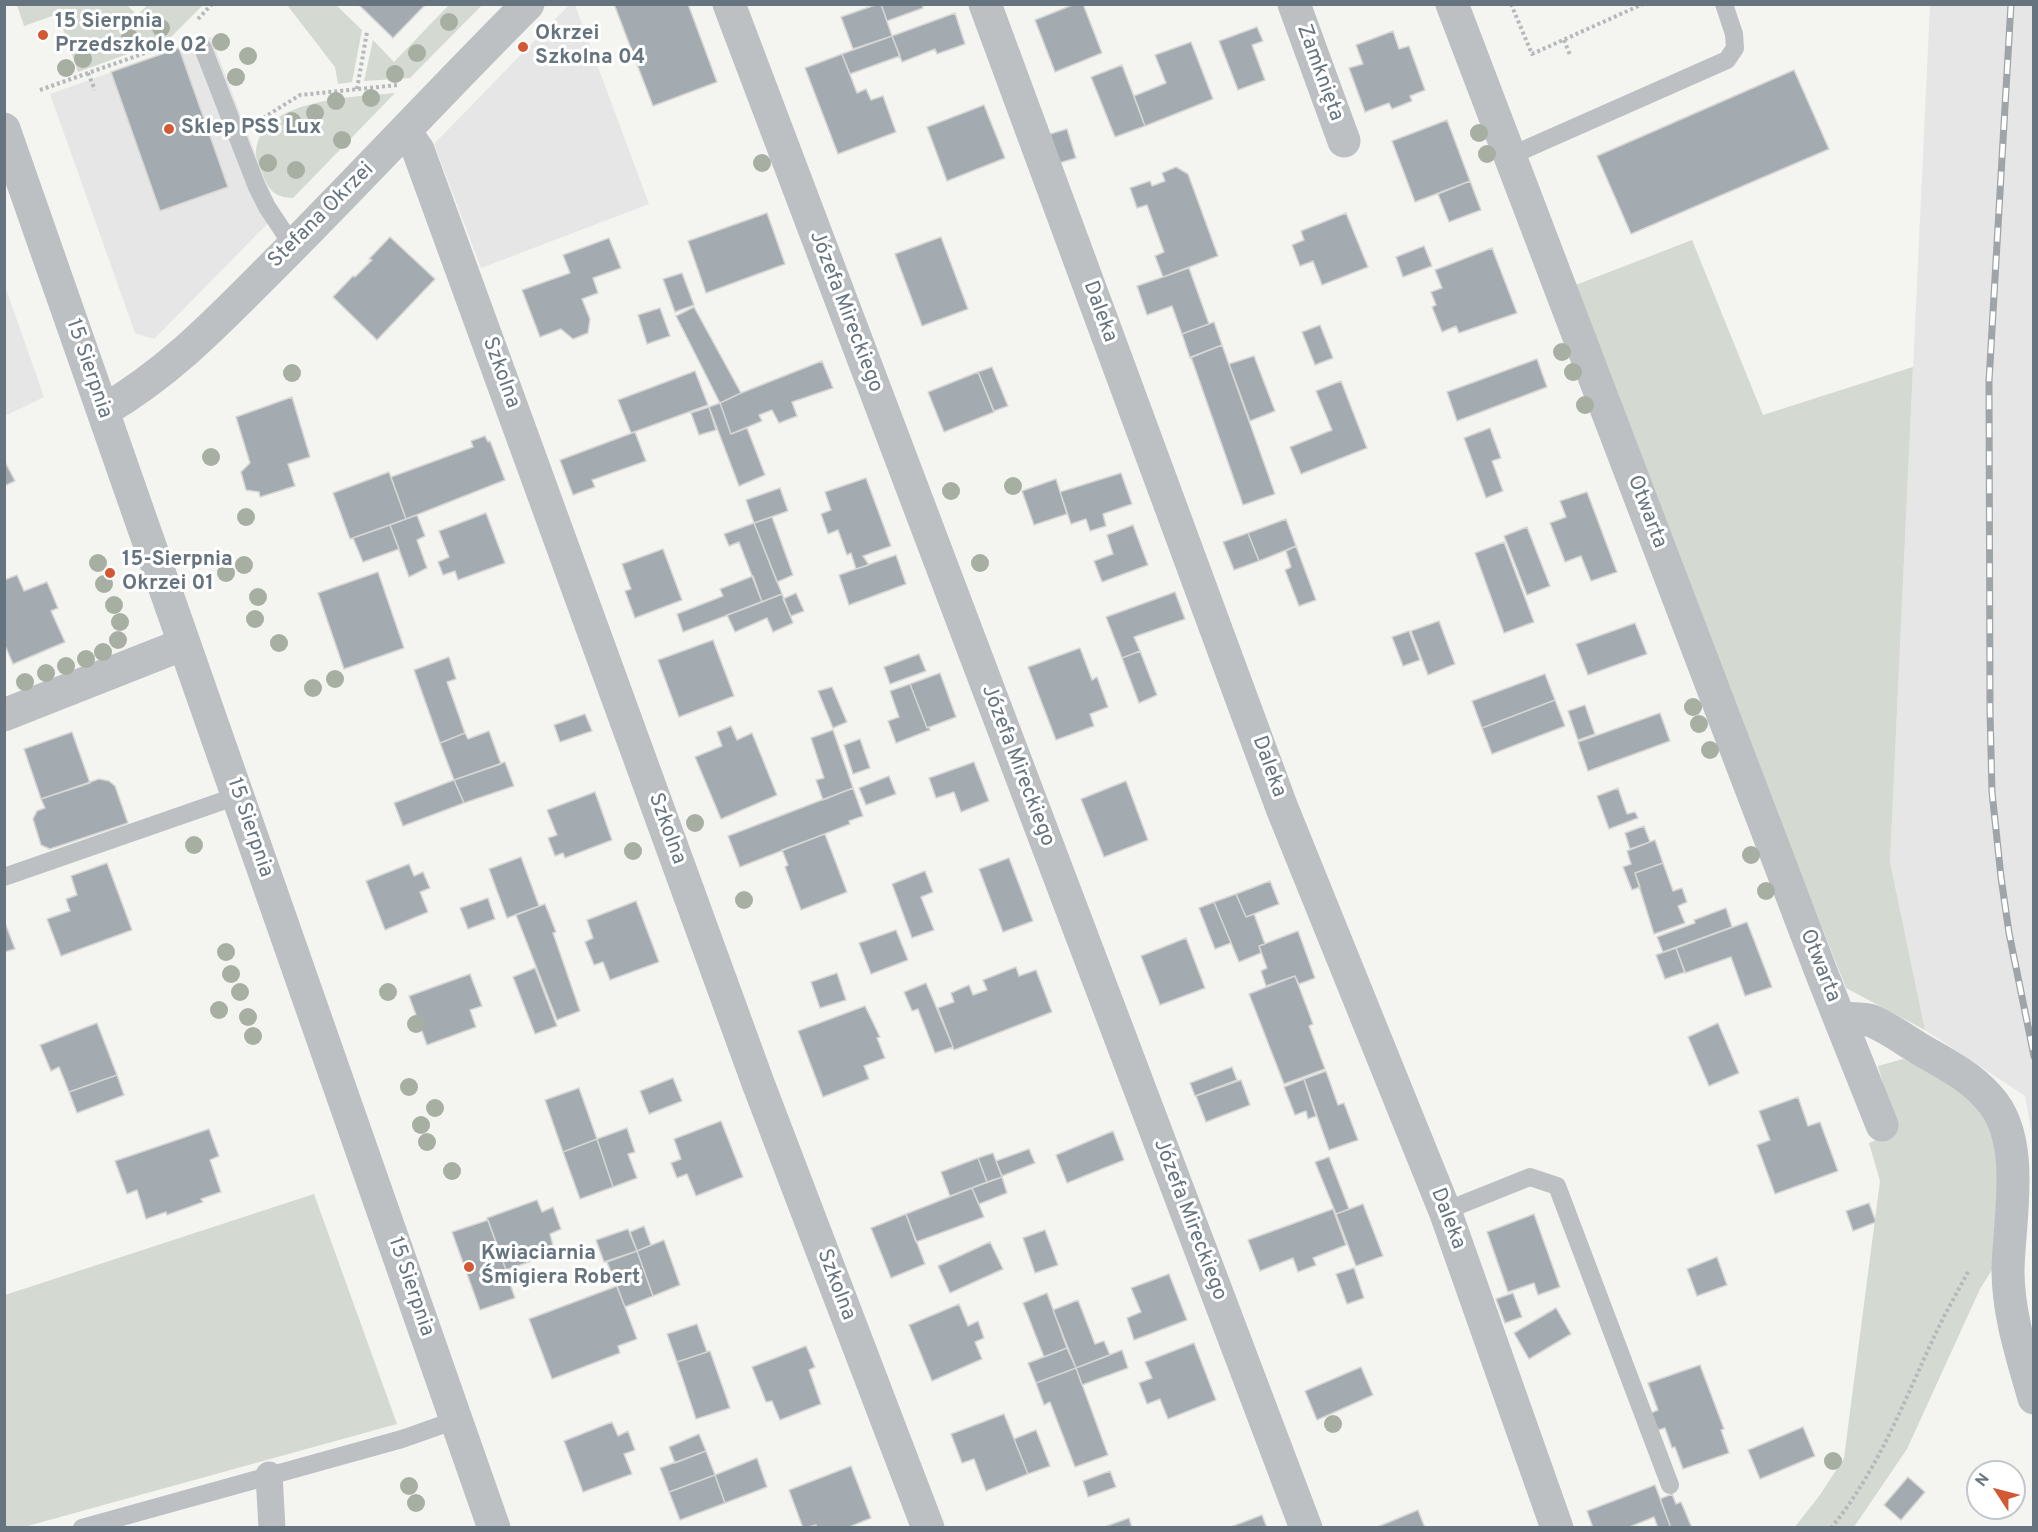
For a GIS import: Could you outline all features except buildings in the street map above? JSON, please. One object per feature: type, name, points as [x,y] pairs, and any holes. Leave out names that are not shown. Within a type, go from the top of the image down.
[{"type":"street","name":"Stefana Okrzei","points":[[103,411],[122,400],[187,352],[528,4]]},
{"type":"street","name":"Józefa Mireckiego","points":[[729,4],[1306,1527]]},
{"type":"street","name":"Daleka","points":[[985,4],[1282,808],[1445,1211],[1557,1527]]},
{"type":"street","name":"Zamknięta","points":[[1294,4],[1344,141]]},
{"type":"street","name":"Otwarta","points":[[1452,4],[1882,1125]]},
{"type":"street","name":"15 Sierpnia","points":[[4,129],[494,1527]]},
{"type":"street","name":"Szkolna","points":[[405,132],[418,150],[758,1083],[928,1527]]},
{"type":"street","points":[[4,715],[184,644]]},
{"type":"street","name":"Otwarta","points":[[1840,1018],[1870,1021],[1955,1069],[1989,1098],[1999,1111],[2010,1145],[2013,1165],[2008,1271],[2011,1314],[2034,1398]]},
{"type":"street","points":[[269,1475],[272,1527]]},
{"type":"lane","points":[[1510,156],[1727,60],[1735,48],[1734,34],[1724,4]]},
{"type":"lane","points":[[203,48],[257,187],[267,207],[293,246]]},
{"type":"lane","points":[[4,877],[237,796]]},
{"type":"lane","points":[[1445,1211],[1530,1177],[1557,1186],[1670,1485]]},
{"type":"lane","points":[[82,1527],[402,1439],[456,1420]]},
{"type":"path","points":[[190,27],[212,4]]},
{"type":"path","points":[[1511,4],[1532,54],[1643,4]]},
{"type":"path","points":[[357,89],[367,32]]},
{"type":"path","points":[[40,90],[172,44],[178,38]]},
{"type":"path","points":[[1564,40],[1570,55]]},
{"type":"path","points":[[88,73],[95,90]]},
{"type":"path","points":[[239,136],[272,111],[300,95],[397,84],[403,87]]},
{"type":"path","points":[[1831,1527],[1861,1487],[1899,1413],[1936,1331],[1972,1263]]},
{"type":"shaded area","points":[[570,4],[575,5],[649,204],[481,268],[434,144]]},
{"type":"shaded area","points":[[17,5],[127,5],[137,15],[148,5],[203,5],[169,39],[78,72],[58,14],[24,26]]},
{"type":"shaded area","points":[[287,5],[336,5],[362,30],[352,82],[338,84],[335,67]]},
{"type":"shaded area","points":[[449,5],[482,5],[410,78],[364,81],[373,40],[394,62]]},
{"type":"shaded area","points":[[1930,5],[2033,5],[2033,1140],[2025,1096],[1925,1030],[1890,862]]},
{"type":"shaded area","points":[[211,37],[278,213],[154,339],[135,333],[50,94]]},
{"type":"shaded area","points":[[395,93],[293,198],[277,195],[270,189],[256,153],[261,135],[273,121],[291,111],[312,104],[335,99]]},
{"type":"shaded area","points":[[1692,240],[1763,415],[1913,367],[1890,862],[1925,1030],[1846,988],[1568,288]]},
{"type":"shaded area","points":[[5,286],[44,397],[4,416]]},
{"type":"shaded area","points":[[1903,1059],[1956,1082],[1989,1122],[2000,1167],[1997,1262],[1980,1289],[1907,1449],[1854,1527],[1794,1528],[1820,1495],[1844,1458],[1880,1181],[1869,1143],[1897,1132],[1878,1066]]},
{"type":"shaded area","points":[[314,1194],[397,1424],[24,1527],[5,1527],[5,1295]]},
{"type":"railway","points":[[2011,4],[1989,381],[1990,711],[1992,792],[2001,877],[2009,933],[2034,1056]]},
{"type":"place","name":"15 Sierpnia Przedszkole 02","points":[[43,35]]},
{"type":"place","name":"Okrzei Szkolna 04","points":[[523,47]]},
{"type":"place","name":"Sklep PSS Lux","points":[[169,129]]},
{"type":"place","name":"15-Sierpnia Okrzei 01","points":[[110,573]]},
{"type":"place","name":"Kwiaciarnia Śmigiera Robert","points":[[469,1267]]}]
